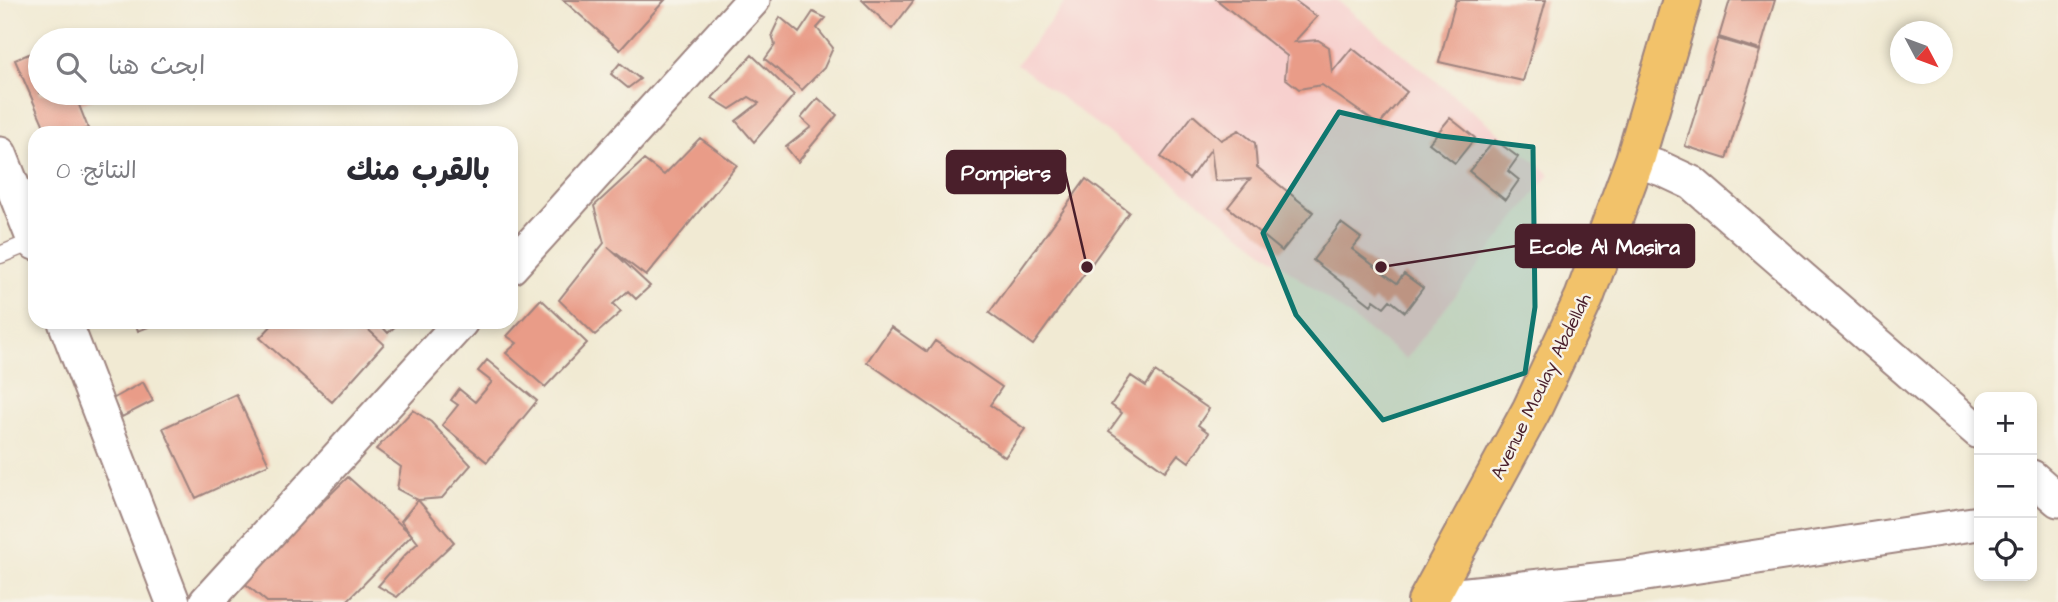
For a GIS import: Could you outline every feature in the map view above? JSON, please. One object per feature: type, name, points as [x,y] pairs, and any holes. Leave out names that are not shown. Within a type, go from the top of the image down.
[{"type":"main road","name":"Avenue Moulay Abdellah","points":[[1428,600],[1532,409],[1584,298],[1635,160],[1682,0]]},
{"type":"street","points":[[518,259],[753,0]]},
{"type":"street","points":[[0,154],[28,224]]},
{"type":"street","points":[[1635,160],[1692,183],[1974,428]]},
{"type":"street","points":[[68,329],[173,602]]},
{"type":"street","points":[[206,602],[455,329]]},
{"type":"street","points":[[2037,481],[2058,500]]},
{"type":"street","points":[[2037,514],[2058,511]]},
{"type":"street","points":[[1428,600],[1633,576],[1974,524]]},
{"type":"lane","points":[[0,255],[28,245]]},
{"type":"highlighted area","points":[[1339,112],[1441,136],[1533,147],[1535,307],[1525,373],[1383,420],[1296,315],[1263,233]]},
{"type":"shaded area","points":[[1067,0],[1337,0],[1550,174],[1406,359],[1017,64]]},
{"type":"building","points":[[563,0],[665,0],[620,50]]},
{"type":"building","points":[[862,0],[914,0],[892,29]]},
{"type":"building","points":[[1217,0],[1294,0],[1317,17],[1294,42],[1318,40],[1329,47],[1332,72],[1352,48],[1407,92],[1379,125],[1322,85],[1299,89],[1285,78],[1287,56]]},
{"type":"building","points":[[1456,0],[1546,0],[1523,81],[1439,62]]},
{"type":"building","points":[[1730,0],[1775,0],[1760,50],[1719,37]]},
{"type":"building","points":[[813,12],[826,18],[817,28],[833,48],[824,68],[802,90],[765,59],[775,45],[772,34],[780,17],[799,33]]},
{"type":"building","points":[[1718,39],[1760,51],[1726,159],[1685,146]]},
{"type":"building","points":[[28,54],[28,90],[15,60]]},
{"type":"building","points":[[752,55],[794,95],[754,142],[736,121],[759,103],[749,97],[730,109],[712,98]]},
{"type":"building","points":[[620,63],[640,79],[628,88],[611,74]]},
{"type":"building","points":[[818,98],[837,115],[798,162],[786,147],[811,127],[801,118]]},
{"type":"building","points":[[35,105],[79,105],[87,126],[44,126]]},
{"type":"building","points":[[1193,115],[1221,140],[1239,130],[1255,143],[1257,167],[1313,212],[1282,251],[1228,207],[1250,179],[1215,181],[1211,149],[1189,179],[1161,157]]},
{"type":"building","points":[[1450,118],[1475,138],[1455,163],[1429,143]]},
{"type":"building","points":[[700,138],[737,165],[646,276],[608,247],[650,286],[636,299],[628,291],[613,304],[621,312],[595,335],[559,300],[604,243],[594,206],[644,160],[664,175]]},
{"type":"building","points":[[1495,140],[1518,157],[1508,171],[1519,180],[1505,200],[1469,171]]},
{"type":"building","points":[[1086,179],[1129,212],[1033,345],[989,313]]},
{"type":"building","points":[[1341,223],[1361,238],[1352,249],[1397,283],[1404,274],[1423,288],[1405,312],[1390,300],[1384,307],[1374,300],[1371,305],[1313,260]]},
{"type":"building","points":[[541,299],[587,343],[545,387],[506,353],[517,343],[507,336],[513,329],[518,329],[518,324]]},
{"type":"building","points":[[891,327],[927,352],[935,341],[1002,387],[990,405],[1025,429],[1005,457],[867,362]]},
{"type":"building","points":[[268,329],[368,329],[384,344],[332,402],[260,338]]},
{"type":"building","points":[[487,360],[537,401],[487,462],[442,425],[458,405],[451,400],[459,389],[475,402],[492,382],[478,371]]},
{"type":"building","points":[[1155,372],[1209,409],[1198,425],[1209,433],[1189,462],[1178,454],[1165,471],[1109,431],[1122,413],[1111,405],[1131,376],[1146,386]]},
{"type":"building","points":[[143,382],[153,401],[122,417],[112,399]]},
{"type":"building","points":[[236,394],[269,464],[196,498],[163,428]]},
{"type":"building","points":[[413,410],[431,422],[471,465],[442,498],[418,500],[397,489],[401,467],[376,449]]},
{"type":"building","points":[[348,477],[412,535],[346,602],[267,602],[242,581]]},
{"type":"building","points":[[418,500],[454,542],[397,597],[378,586],[418,543],[401,521]]},
{"type":"place","name":"Pompiers","points":[[1087,267]]},
{"type":"place","name":"Ecole Al Masira","points":[[1381,267]]}]
